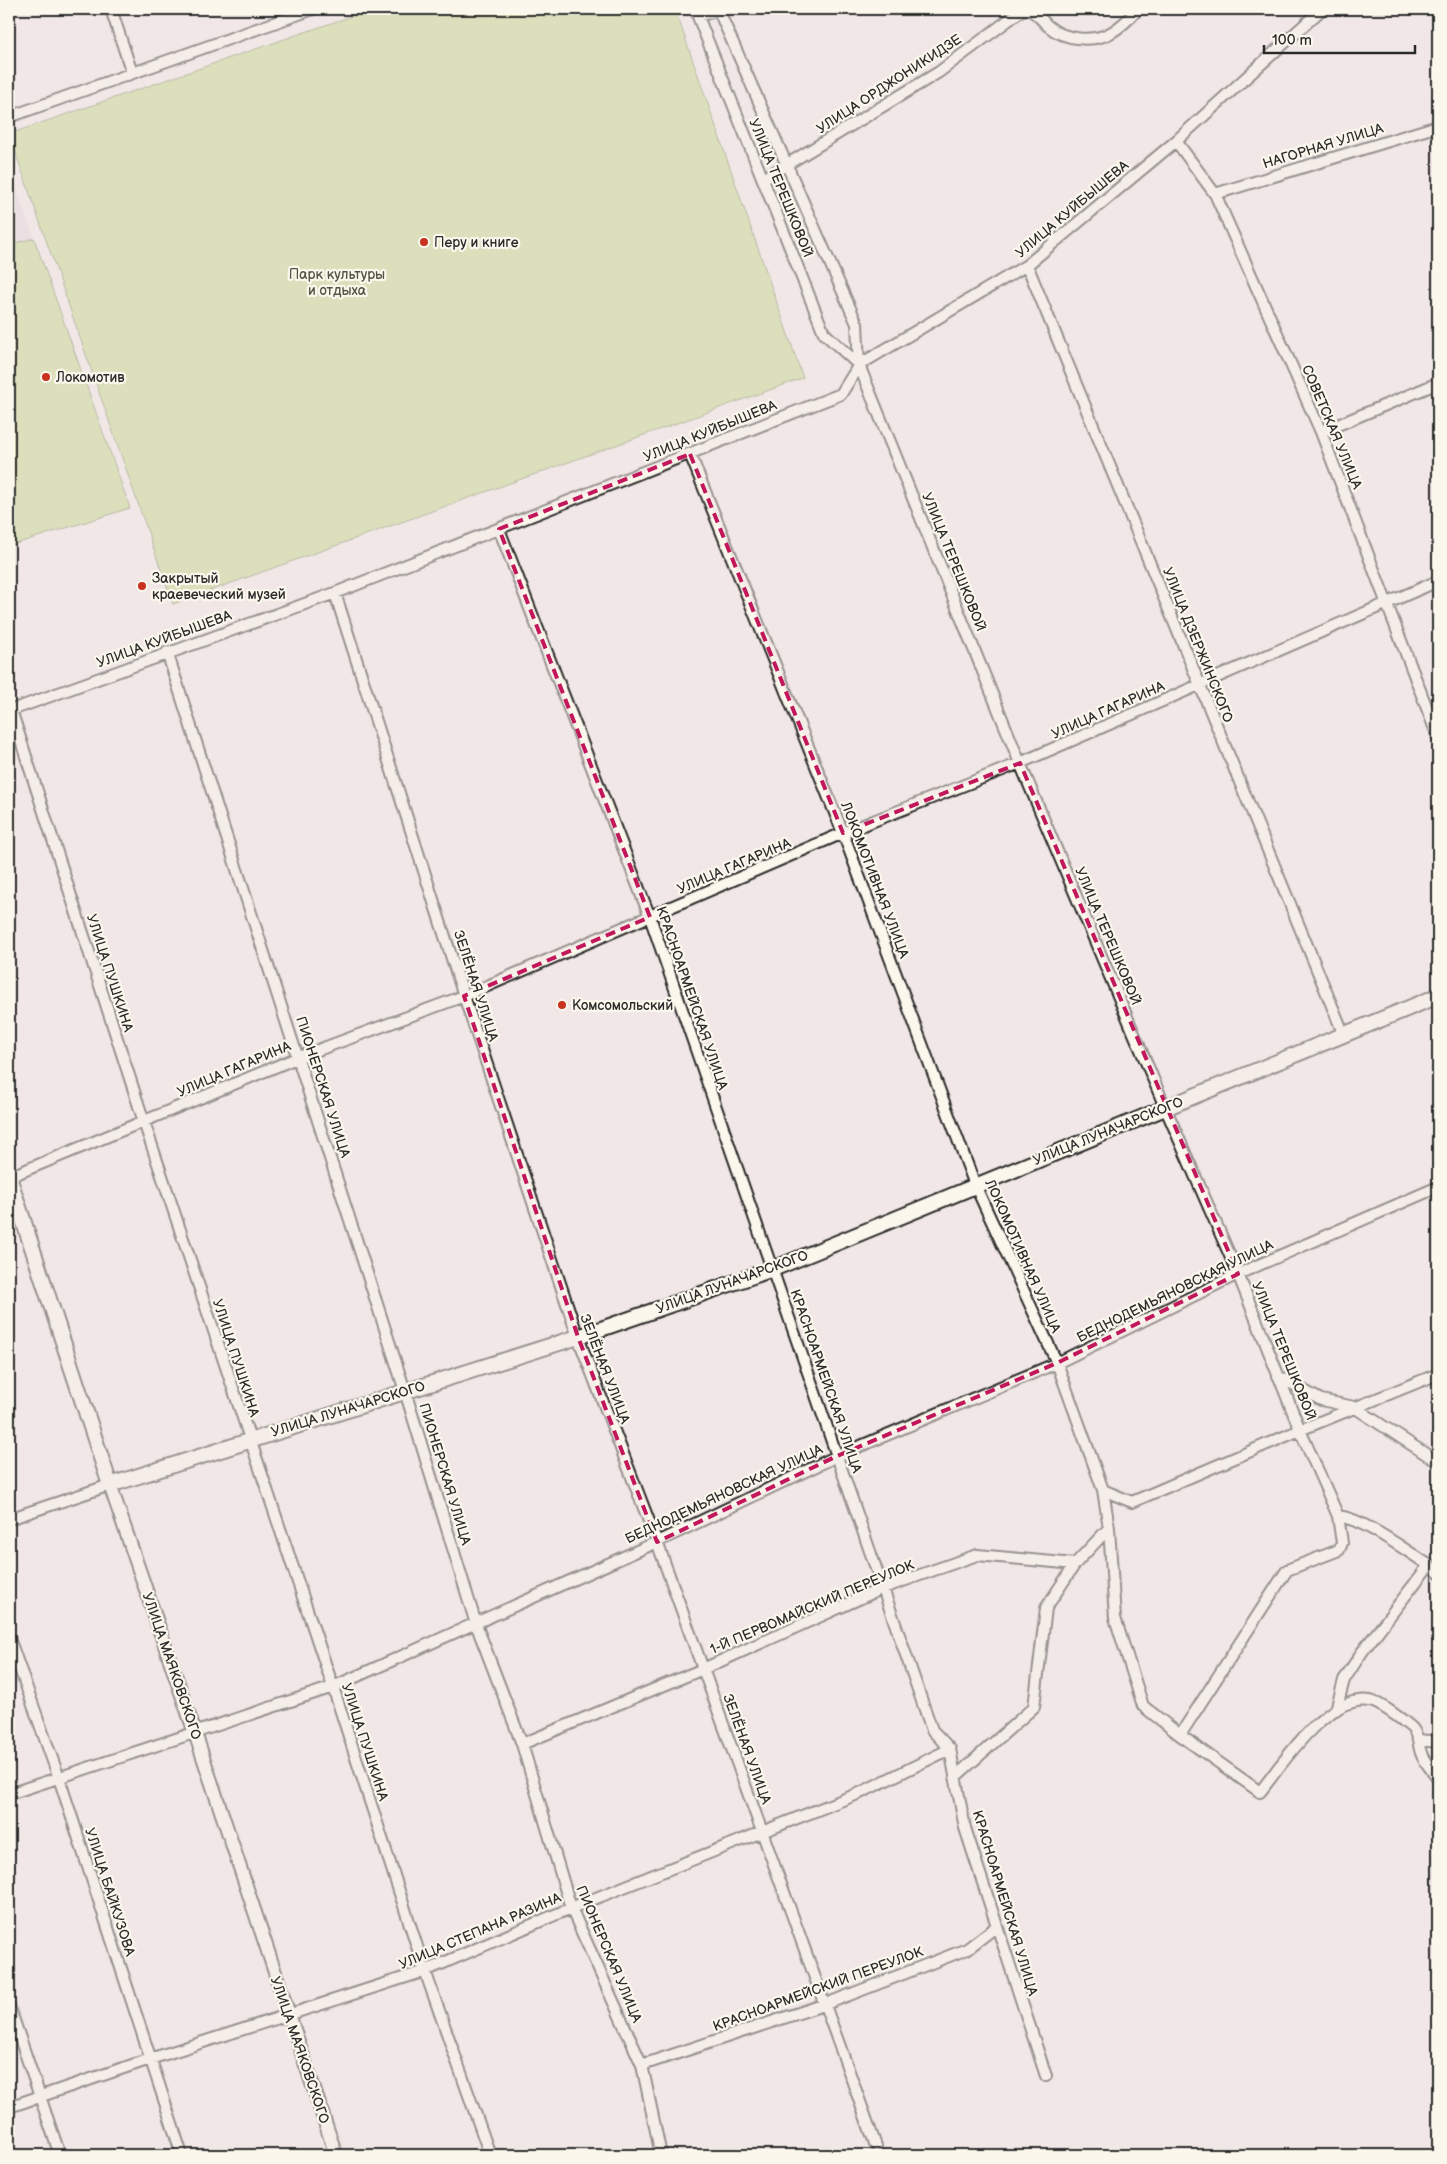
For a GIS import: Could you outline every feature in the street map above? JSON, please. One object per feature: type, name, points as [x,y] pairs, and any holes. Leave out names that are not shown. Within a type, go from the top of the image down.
[{"type":"main road","name":"УЛИЦА ЛУНАЧАРСКОГО","points":[[110,1485],[578,1337],[773,1269],[1438,996]]},
{"type":"main road","name":"УЛИЦА МАЯКОВСКОГО","points":[[9,1177],[110,1485]]},
{"type":"street","points":[[111,9],[132,73]]},
{"type":"street","points":[[9,117],[297,12],[313,9]]},
{"type":"street","points":[[697,12],[720,9]]},
{"type":"street","name":"УЛИЦА ТЕРЕШКОВОЙ","points":[[720,9],[786,166],[857,324],[859,365],[1020,763],[1165,1107],[1238,1274],[1300,1430],[1338,1516],[1342,1543],[1339,1550],[1287,1570],[1180,1735]]},
{"type":"street","name":"УЛИЦА ОРДЖОНИКИДЗЕ","points":[[763,179],[939,72],[1018,13],[1027,9],[1036,12],[1049,27],[1064,36],[1076,38],[1110,34],[1126,22],[1138,9]]},
{"type":"street","name":"УЛИЦА КУЙБЫШЕВА","points":[[10,710],[335,593],[841,394],[859,365],[1027,265],[1176,140],[1322,9]]},
{"type":"street","name":"УЛИЦА ТЕРЕШКОВОЙ","points":[[697,12],[824,333],[859,365]]},
{"type":"street","name":"НАГОРНАЯ УЛИЦА","points":[[1215,194],[1438,126]]},
{"type":"street","name":"СОВЕТСКАЯ УЛИЦА","points":[[1176,140],[1215,194],[1321,432],[1388,602],[1438,737]]},
{"type":"street","name":"УЛИЦА ДЗЕРЖИНСКОГО","points":[[1027,265],[1344,1035]]},
{"type":"street","points":[[1321,432],[1438,383]]},
{"type":"street","name":"ЛОКОМОТИВНАЯ УЛИЦА","points":[[690,454],[844,833],[975,1185],[1057,1363],[1103,1490],[1109,1528],[1115,1618],[1143,1706],[1260,1792],[1303,1737],[1336,1710],[1352,1702],[1372,1701],[1412,1729],[1419,1740],[1421,1753],[1438,1778]]},
{"type":"street","name":"КРАСНОАРМЕЙСКАЯ УЛИЦА","points":[[499,528],[650,917],[932,1730],[950,1749],[965,1828],[1046,2076]]},
{"type":"street","name":"УЛИЦА ГАГАРИНА","points":[[9,1177],[299,1057],[464,996],[844,833],[1020,763],[1438,581]]},
{"type":"street","name":"ЗЕЛЁНАЯ УЛИЦА","points":[[335,593],[464,996],[578,1337],[657,1542],[876,2146]]},
{"type":"street","name":"ПИОНЕРСКАЯ УЛИЦА","points":[[167,652],[299,1057],[405,1391],[476,1624],[522,1744],[571,1908],[642,2065],[661,2155]]},
{"type":"street","name":"УЛИЦА ПУШКИНА","points":[[10,710],[144,1122],[333,1687],[425,1971],[490,2155]]},
{"type":"street","name":"БЕДНОДЕМЬЯНОВСКАЯ УЛИЦА","points":[[9,1794],[333,1687],[657,1542],[837,1456],[1057,1363],[1238,1274],[1438,1187]]},
{"type":"street","points":[[1103,1490],[1132,1502],[1300,1430],[1438,1374]]},
{"type":"street","points":[[1278,1376],[1321,1400],[1354,1408],[1438,1462]]},
{"type":"street","name":"УЛИЦА ЛУНАЧАРСКОГО","points":[[9,1519],[110,1485]]},
{"type":"street","name":"УЛИЦА МАЯКОВСКОГО","points":[[110,1485],[336,2155]]},
{"type":"street","points":[[1338,1516],[1345,1516],[1375,1531],[1438,1572]]},
{"type":"street","points":[[955,1777],[1034,1707],[1046,1608],[1075,1564],[1109,1528]]},
{"type":"street","name":"1-Й ПЕРВОМАЙСКИЙ ПЕРЕУЛОК","points":[[522,1744],[703,1669],[883,1588],[977,1555],[1075,1564]]},
{"type":"street","points":[[1336,1710],[1344,1680],[1362,1652],[1429,1565]]},
{"type":"street","name":"УЛИЦА БАЙКУЗОВА","points":[[9,1638],[59,1778],[182,2155]]},
{"type":"street","points":[[1419,1740],[1432,1743],[1438,1742]]},
{"type":"street","name":"УЛИЦА СТЕПАНА РАЗИНА","points":[[9,2107],[150,2059],[425,1971],[571,1908],[860,1793],[950,1749]]},
{"type":"street","name":"КРАСНОАРМЕЙСКИЙ ПЕРЕУЛОК","points":[[642,2065],[826,2004],[967,1949],[997,1926]]},
{"type":"street","points":[[9,2006],[60,2155]]},
{"type":"highlighted area","points":[[690,454],[843,833],[1020,763],[1238,1274],[1057,1363],[837,1456],[657,1542],[578,1337],[464,996],[650,917],[499,529]]},
{"type":"shaded area","points":[[9,169],[34,238],[9,245]]},
{"type":"green space","name":"Парк культуры и отдыха","points":[[372,9],[675,9],[803,378],[173,604],[9,134]]},
{"type":"green space","name":"Локомотив","points":[[34,238],[130,508],[9,546],[9,245]]},
{"type":"place","name":"Перу и книге","points":[[424,242]]},
{"type":"place","name":"Локомотив","points":[[46,377]]},
{"type":"place","name":"Закрытый краевеческий музей","points":[[142,586]]},
{"type":"place","name":"Комсомольский","points":[[562,1005]]}]
